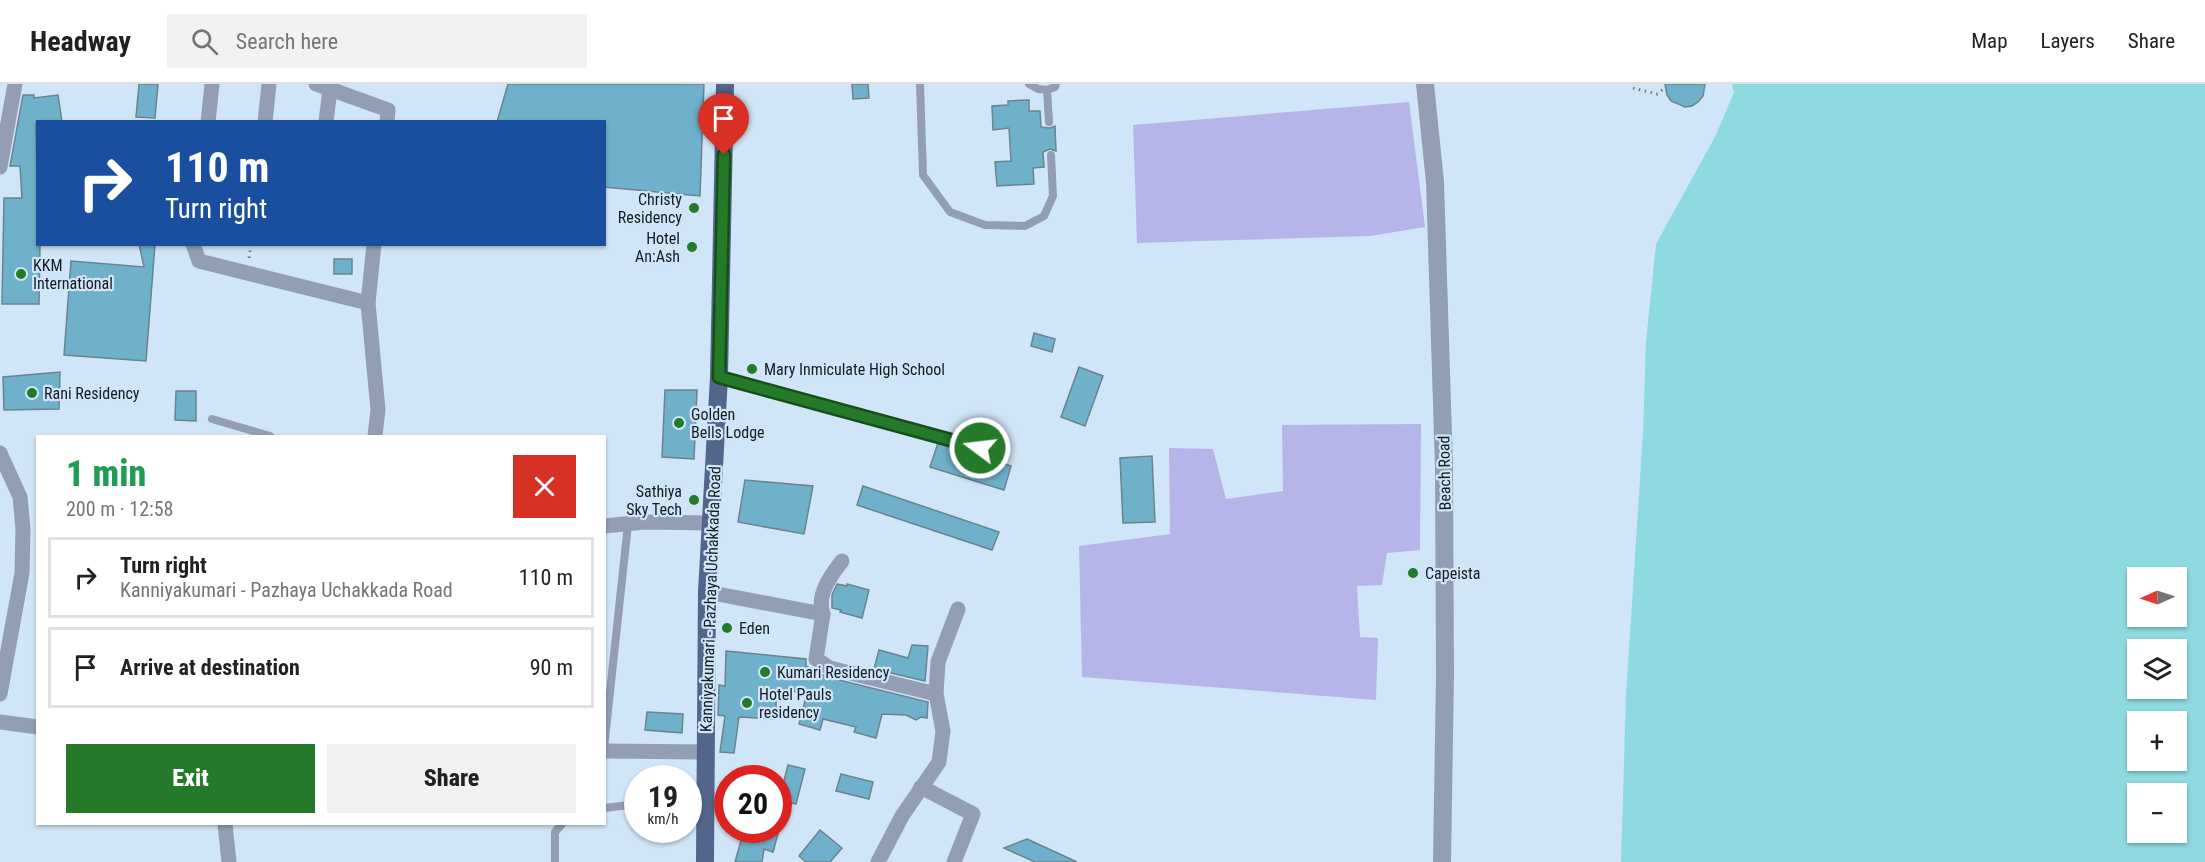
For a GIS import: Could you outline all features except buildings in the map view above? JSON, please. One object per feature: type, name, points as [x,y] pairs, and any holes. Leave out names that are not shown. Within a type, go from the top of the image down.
[{"type":"main road","name":"Kanniyakumari - Pazhaya Uchakkada Road","points":[[705,862],[707,592],[719,377],[725,84]]},
{"type":"street","points":[[208,120],[212,84]]},
{"type":"street","points":[[265,120],[269,84]]},
{"type":"street","name":"Beach Road","points":[[1425,84],[1435,182],[1444,467],[1445,674],[1442,862]]},
{"type":"street","points":[[326,120],[323,87],[388,110],[387,120]]},
{"type":"street","points":[[0,167],[9,91]]},
{"type":"street","points":[[194,246],[199,261],[368,303]]},
{"type":"street","points":[[374,246],[368,303],[378,410],[375,435]]},
{"type":"street","points":[[0,453],[20,497],[23,529],[22,573],[0,694]]},
{"type":"street","points":[[606,526],[710,523]]},
{"type":"street","points":[[842,561],[827,581],[820,607],[823,614],[816,660],[830,668],[936,694]]},
{"type":"street","points":[[22,573],[36,575]]},
{"type":"street","points":[[707,592],[823,614]]},
{"type":"street","points":[[878,862],[902,816],[939,762],[943,731],[936,694],[938,662],[958,609]]},
{"type":"street","points":[[0,722],[36,727]]},
{"type":"street","points":[[606,750],[705,752]]},
{"type":"street","points":[[921,788],[973,814],[954,862]]},
{"type":"street","points":[[225,825],[229,862]]},
{"type":"lane","points":[[920,84],[923,175],[950,212],[985,225],[1025,226],[1044,216],[1053,196],[1051,155]]},
{"type":"lane","points":[[1029,84],[1038,89],[1047,90],[1055,87],[1056,84]]},
{"type":"lane","points":[[1047,90],[1049,122]]},
{"type":"lane","points":[[719,377],[1002,454]]},
{"type":"lane","points":[[212,419],[267,435]]},
{"type":"lane","points":[[606,731],[628,524]]},
{"type":"lane","points":[[606,808],[624,806]]},
{"type":"lane","points":[[555,862],[555,832],[561,825]]},
{"type":"path","points":[[1633,88],[1657,94],[1666,87]]},
{"type":"shaded area","points":[[1732,84],[2205,84],[2205,862],[1621,862],[1626,696],[1643,433],[1646,342],[1656,244],[1716,135],[1734,92]]},
{"type":"shaded area","points":[[1409,102],[1425,227],[1370,236],[1137,243],[1133,125]]},
{"type":"shaded area","points":[[1421,424],[1420,550],[1387,553],[1382,585],[1357,586],[1360,637],[1378,638],[1376,700],[1082,677],[1079,546],[1170,534],[1169,448],[1213,449],[1226,499],[1283,491],[1282,425]]},
{"type":"place","name":"Christy Residency","points":[[694,208]]},
{"type":"place","name":"Hotel An:Ash","points":[[692,247]]},
{"type":"place","name":"KKM International","points":[[21,274]]},
{"type":"place","name":"Mary Inmiculate High School","points":[[752,369]]},
{"type":"place","name":"Rani Residency","points":[[32,393]]},
{"type":"place","name":"Golden Bells Lodge","points":[[679,423]]},
{"type":"place","name":"Sathiya Sky Tech","points":[[694,500]]},
{"type":"place","name":"Capeista","points":[[1413,573]]},
{"type":"place","name":"Eden","points":[[727,628]]},
{"type":"place","name":"Kumari Residency","points":[[765,672]]},
{"type":"place","name":"Hotel Pauls residency","points":[[747,703]]},
{"type":"route","points":[[724,155],[719,377],[980,448]]}]
